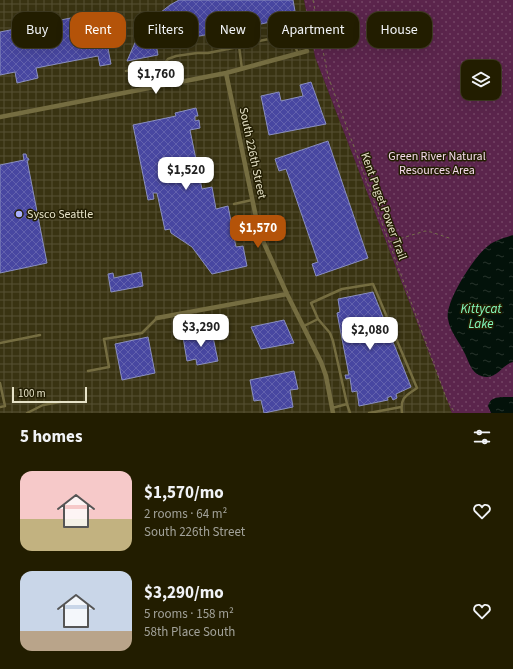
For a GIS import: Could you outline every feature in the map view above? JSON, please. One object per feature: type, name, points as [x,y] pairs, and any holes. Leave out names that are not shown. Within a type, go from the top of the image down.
[{"type":"street","points":[[0,117],[226,73],[308,50]]},
{"type":"street","name":"South 226th Street","points":[[226,73],[252,200],[263,241],[287,294],[322,362],[333,410]]},
{"type":"street","points":[[157,318],[287,294]]},
{"type":"lane","points":[[260,41],[284,36],[291,38],[298,53]]},
{"type":"lane","points":[[126,71],[164,64],[168,59],[176,56],[208,53],[229,48]]},
{"type":"lane","points":[[238,48],[242,69]]},
{"type":"lane","points":[[164,64],[168,84]]},
{"type":"lane","points":[[234,204],[252,200]]},
{"type":"lane","points":[[350,413],[333,341],[330,333],[318,319],[311,303],[342,289],[373,284],[417,388],[404,398],[401,407],[402,413]]},
{"type":"lane","points":[[88,370],[109,367],[104,339],[142,333],[157,318]]},
{"type":"lane","points":[[303,326],[318,319]]},
{"type":"lane","points":[[0,343],[40,335]]},
{"type":"lane","points":[[0,383],[5,406],[0,407]]},
{"type":"lane","points":[[27,413],[43,405],[60,402]]},
{"type":"lane","points":[[333,410],[347,404]]},
{"type":"lane","points":[[369,413],[401,407]]},
{"type":"path","name":"Kent Puget Power Trail","points":[[313,0],[328,76],[447,400],[455,413]]},
{"type":"path","points":[[389,242],[425,231],[452,239]]},
{"type":"shaded area","points":[[0,0],[304,0],[306,12],[268,12],[268,48],[313,48],[315,57],[452,413],[0,413]]},
{"type":"green space","name":"Green River Natural Resources Area","points":[[304,0],[513,0],[513,413],[452,413],[315,57],[313,48],[359,48],[359,12],[306,12]]},
{"type":"water","name":"Kittycat Lake","points":[[513,235],[513,362],[506,365],[494,375],[487,377],[482,376],[474,372],[449,324],[448,312],[455,291],[482,251],[494,242]]},
{"type":"water","points":[[501,397],[513,397],[513,413],[491,413],[488,406],[491,400]]},
{"type":"building","points":[[179,0],[293,0],[295,12],[268,12],[268,23],[260,24],[260,12],[206,12],[206,35],[198,36],[198,12],[161,12]]},
{"type":"building","points":[[70,18],[70,48],[108,48],[111,64],[100,66],[98,56],[36,68],[38,78],[17,83],[15,72],[0,75],[0,32],[12,30],[12,48],[62,48],[62,20]]},
{"type":"building","points":[[134,45],[134,48],[157,48],[158,55],[127,61]]},
{"type":"building","points":[[311,82],[326,124],[269,135],[261,96],[279,92],[281,101],[303,96],[300,85]]},
{"type":"building","points":[[196,108],[198,116],[195,116],[195,121],[199,120],[200,128],[190,130],[202,189],[212,187],[216,209],[228,206],[236,247],[243,246],[247,266],[212,274],[192,247],[171,233],[170,229],[165,230],[157,193],[153,193],[154,199],[148,200],[133,125],[176,116],[175,113]]},
{"type":"building","points":[[328,141],[368,258],[316,276],[312,264],[318,262],[286,169],[279,171],[275,159]]},
{"type":"building","name":"Sysco Seattle","points":[[23,154],[26,154],[29,160],[27,160],[47,263],[0,273],[0,165],[24,160]]},
{"type":"building","points":[[141,272],[143,286],[111,292],[108,274],[113,273],[114,278]]},
{"type":"building","points":[[373,292],[411,387],[396,394],[397,398],[393,400],[391,396],[387,398],[388,400],[359,406],[357,391],[352,392],[350,378],[346,379],[345,375],[349,375],[337,313],[340,312],[338,299]]},
{"type":"building","points":[[284,320],[294,343],[261,349],[251,327]]},
{"type":"building","points":[[212,332],[218,361],[197,365],[196,359],[187,361],[183,337]]},
{"type":"building","points":[[148,337],[155,373],[122,380],[115,344]]},
{"type":"building","points":[[294,371],[298,389],[290,390],[293,407],[264,413],[261,400],[254,401],[250,380]]},
{"type":"place","name":"Sysco Seattle","points":[[19,214]]}]
